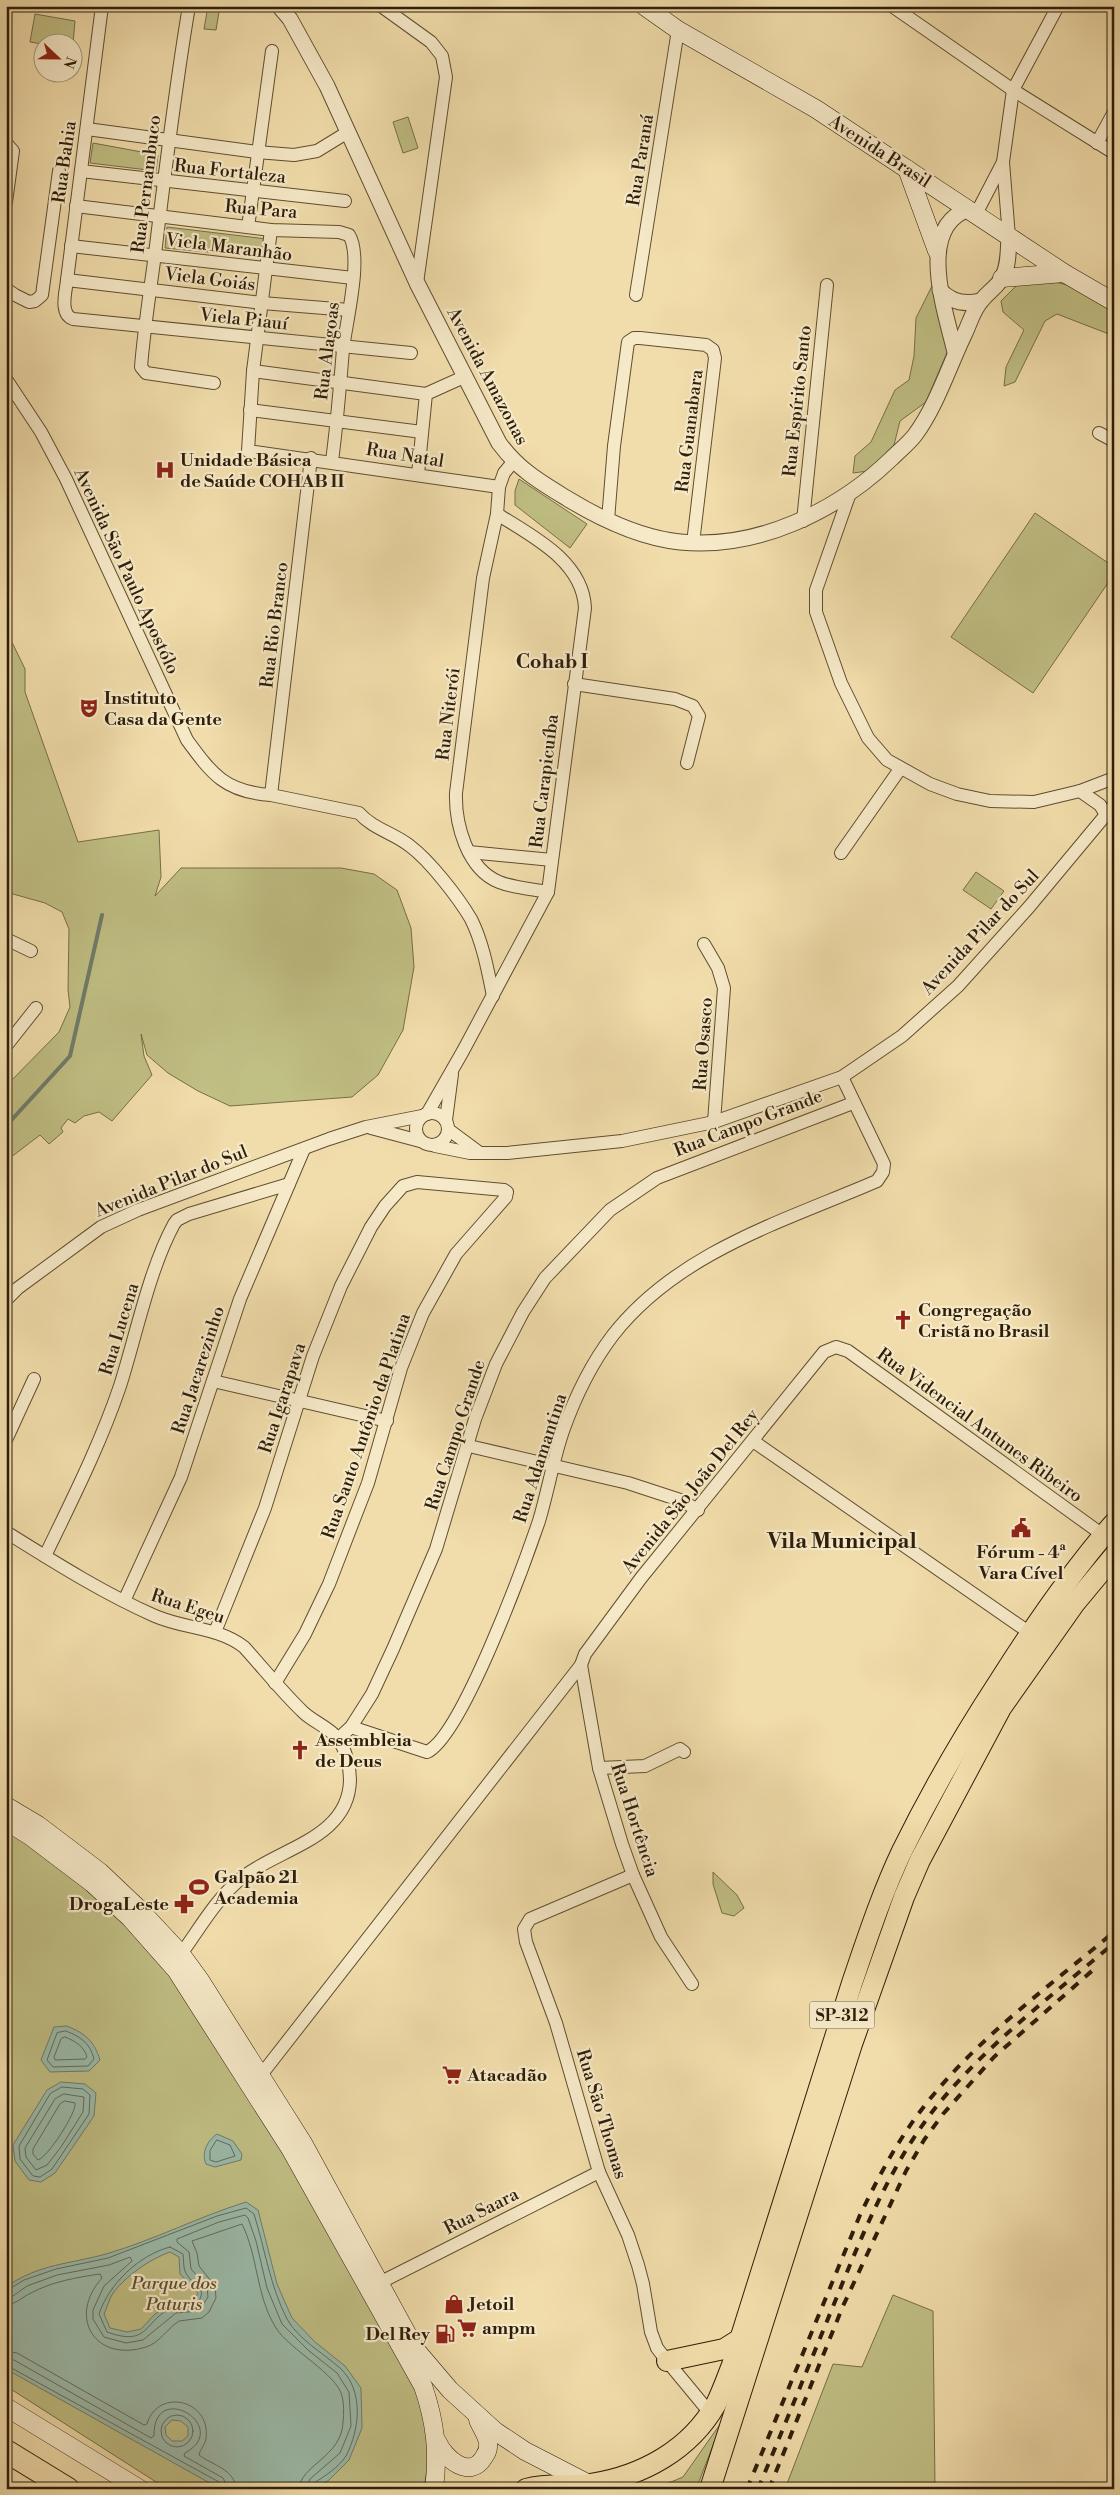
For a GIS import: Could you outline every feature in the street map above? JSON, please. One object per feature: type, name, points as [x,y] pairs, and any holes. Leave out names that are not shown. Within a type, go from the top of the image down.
[{"type":"highway","points":[[6,2451],[68,2489]]},
{"type":"main road","name":"Avenida Brasil","points":[[644,6],[678,30],[816,109],[1064,273],[1114,302]]},
{"type":"main road","points":[[907,169],[938,251]]},
{"type":"main road","points":[[1002,278],[1064,273]]},
{"type":"main road","name":"SP-312","points":[[593,2487],[630,2475],[659,2461],[694,2433],[717,2402],[740,2339],[862,1955],[898,1861],[954,1752],[1030,1633],[1059,1590],[1110,1534]]},
{"type":"main road","name":"SP-312","points":[[710,2489],[852,2044],[904,1897],[920,1860],[1001,1708],[1075,1603],[1114,1556]]},
{"type":"main road","points":[[6,1806],[38,1825],[100,1872],[139,1909],[181,1954],[200,1980],[303,2143],[416,2350],[450,2390],[494,2432],[525,2451],[593,2487]]},
{"type":"main road","points":[[6,1821],[30,1836],[92,1883],[148,1938],[170,1962],[189,1988],[291,2150],[423,2386],[432,2413],[441,2452],[462,2467],[472,2468],[482,2461],[487,2452],[488,2444],[474,2414]]},
{"type":"main road","points":[[667,2361],[724,2349],[740,2339]]},
{"type":"main road","points":[[6,2407],[140,2489]]},
{"type":"main road","points":[[434,2489],[437,2441]]},
{"type":"main road","points":[[526,2489],[547,2485],[593,2487]]},
{"type":"street","name":"Rua Bahia","points":[[73,319],[69,318],[65,310],[67,280],[102,6]]},
{"type":"street","name":"Rua Pernambuco","points":[[189,6],[163,182],[155,256],[144,325],[141,367],[146,373],[214,383]]},
{"type":"street","name":"Avenida Amazonas","points":[[279,6],[290,19],[327,86],[417,284],[499,443],[513,462],[527,474],[608,520],[651,537],[693,543],[738,538],[778,530],[803,521],[850,493],[883,466],[914,435],[932,405],[980,301],[1002,278]]},
{"type":"street","points":[[381,6],[431,42],[442,56],[446,77],[417,284]]},
{"type":"street","points":[[892,6],[1013,90],[1114,153]]},
{"type":"street","points":[[1002,278],[1007,260],[1009,237],[1003,162],[1013,90],[1058,6]]},
{"type":"street","name":"Rua Paraná","points":[[636,295],[678,30]]},
{"type":"street","points":[[248,227],[272,51]]},
{"type":"street","points":[[1097,143],[1114,112]]},
{"type":"street","points":[[87,129],[257,152],[304,154],[317,151],[348,132]]},
{"type":"street","points":[[6,143],[13,150],[6,202]]},
{"type":"street","points":[[955,352],[940,290],[938,251],[947,225],[958,213],[972,211],[1003,162]]},
{"type":"street","points":[[6,289],[29,302],[35,302],[42,295],[59,171]]},
{"type":"street","name":"Rua Fortaleza","points":[[81,171],[163,182],[345,201]]},
{"type":"street","name":"Rua Para","points":[[76,206],[271,230],[339,232],[349,235],[354,245]]},
{"type":"street","points":[[271,230],[253,371],[250,410],[422,432]]},
{"type":"street","name":"Rua Alagoas","points":[[332,461],[344,347],[350,310],[354,245]]},
{"type":"street","name":"Viela Maranhão","points":[[71,246],[353,278]]},
{"type":"street","name":"Viela Goiás","points":[[67,280],[262,303],[350,310]]},
{"type":"street","name":"Rua Espírito Santo","points":[[803,521],[827,285]]},
{"type":"street","points":[[940,290],[945,295],[961,303],[980,301]]},
{"type":"street","name":"Viela Piauí","points":[[73,319],[411,353]]},
{"type":"street","name":"Rua Guanabara","points":[[608,520],[614,446],[628,342],[634,338],[640,338],[706,345],[713,350],[715,358],[693,543]]},
{"type":"street","points":[[253,371],[341,381],[426,394],[466,376]]},
{"type":"street","name":"Avenida São Paulo Apostólo","points":[[6,379],[42,432],[66,479],[187,740],[212,774],[227,784],[257,794],[271,795],[359,813],[368,824],[402,839],[420,853],[471,920],[484,955],[493,996]]},
{"type":"street","points":[[418,474],[426,394]]},
{"type":"street","name":"Rua Natal","points":[[250,410],[248,451],[332,461],[499,487]]},
{"type":"street","points":[[1099,433],[1114,441]]},
{"type":"street","name":"Rua Rio Branco","points":[[271,795],[311,458]]},
{"type":"street","points":[[499,487],[504,473],[513,462]]},
{"type":"street","name":"Rua Niterói","points":[[499,487],[497,514],[483,578],[456,793],[458,826],[469,852],[482,871],[498,882],[548,892]]},
{"type":"street","points":[[850,493],[816,590],[816,612],[838,677],[868,738],[886,760],[900,769],[957,794],[990,801],[1034,802],[1080,791],[1114,778]]},
{"type":"street","name":"Rua Carapicuíba","points":[[424,1115],[453,1069],[548,892],[585,608],[582,587],[565,563],[542,543],[497,514]]},
{"type":"street","points":[[574,684],[675,699],[693,706],[699,716],[687,763]]},
{"type":"street","points":[[842,854],[900,769]]},
{"type":"street","points":[[1080,791],[1110,810]]},
{"type":"street","name":"Avenida Pilar do Sul","points":[[366,1127],[420,1140],[424,1144],[458,1152],[480,1153],[581,1147],[714,1122],[842,1077],[902,1036],[958,986],[1030,907],[1110,810]]},
{"type":"street","points":[[469,852],[552,860]]},
{"type":"street","points":[[6,939],[31,951]]},
{"type":"street","name":"Rua Osasco","points":[[704,944],[718,968],[724,988],[714,1122]]},
{"type":"street","points":[[6,1046],[36,1008]]},
{"type":"street","name":"Rua Carapicuíba","points":[[447,1125],[453,1069]]},
{"type":"street","points":[[842,1077],[853,1103]]},
{"type":"street","name":"Rua Adamantina","points":[[351,1727],[427,1752],[439,1742],[462,1705],[497,1633],[534,1536],[563,1431],[594,1362],[614,1334],[643,1303],[676,1276],[704,1257],[877,1181],[883,1172],[884,1164],[853,1103]]},
{"type":"street","name":"Rua Campo Grande","points":[[338,1739],[351,1727],[372,1694],[432,1558],[485,1391],[523,1312],[545,1278],[610,1210],[657,1178],[853,1103]]},
{"type":"street","name":"Avenida Pilar do Sul","points":[[6,1300],[26,1282],[101,1227],[198,1186],[366,1127],[424,1115],[438,1114],[447,1125],[480,1153]]},
{"type":"street","points":[[420,1140],[416,1125],[424,1115]]},
{"type":"street","points":[[435,1146],[444,1140],[447,1125]]},
{"type":"street","name":"Rua Jacarezinho","points":[[124,1601],[181,1477],[240,1299],[304,1149]]},
{"type":"street","name":"Rua Igarapava","points":[[215,1632],[265,1508],[313,1356],[341,1286],[371,1227],[385,1206],[403,1186],[426,1182],[506,1192]]},
{"type":"street","name":"Rua Lucena","points":[[45,1556],[91,1463],[106,1424],[160,1256],[176,1220],[289,1184]]},
{"type":"street","name":"Rua Santo Antônio da Platina","points":[[276,1683],[305,1634],[329,1584],[368,1483],[401,1368],[423,1314],[456,1254],[506,1197],[506,1192]]},
{"type":"street","name":"Rua Videncial Antunes Ribeiro","points":[[824,1352],[836,1347],[848,1351],[1110,1534]]},
{"type":"street","name":"Avenida São João Del Rey","points":[[261,2075],[583,1660],[641,1578],[754,1441],[824,1352]]},
{"type":"street","points":[[6,1440],[34,1379]]},
{"type":"street","points":[[213,1380],[387,1421]]},
{"type":"street","points":[[754,1441],[1030,1633]]},
{"type":"street","points":[[469,1446],[660,1492],[698,1510]]},
{"type":"street","name":"Rua Egeu","points":[[6,1532],[124,1601],[157,1616],[215,1632],[234,1640],[244,1647],[304,1714],[338,1739]]},
{"type":"street","name":"Rua Hortência","points":[[583,1660],[599,1768],[633,1875],[661,1936],[692,1984]]},
{"type":"street","points":[[181,1954],[227,1891],[244,1876],[302,1845],[331,1824],[342,1810],[350,1789],[350,1770],[338,1739]]},
{"type":"street","points":[[599,1768],[645,1766],[677,1749],[684,1752]]},
{"type":"street","name":"Rua São Thomas","points":[[633,1875],[530,1919],[524,1929],[526,1942],[556,2023],[599,2172],[628,2235],[644,2284],[651,2332],[658,2348],[667,2361],[710,2413]]},
{"type":"street","name":"Rua Saara","points":[[379,2283],[599,2172]]},
{"type":"green space","points":[[208,6],[220,6],[216,30],[204,29]]},
{"type":"green space","points":[[35,14],[75,21],[74,32],[32,32],[32,42],[30,42]]},
{"type":"green space","points":[[408,117],[418,148],[403,153],[393,122]]},
{"type":"green space","points":[[93,143],[158,155],[156,171],[90,163]]},
{"type":"green space","points":[[167,227],[267,239],[263,257],[165,248]]},
{"type":"green space","points":[[1042,279],[1080,288],[1114,309],[1114,336],[1057,314],[1045,321],[1015,382],[1004,386],[1006,367],[1024,330],[1003,312],[1001,301],[1020,282]]},
{"type":"green space","points":[[933,284],[949,348],[926,402],[900,421],[894,445],[868,471],[853,473],[855,456],[871,442],[895,390],[909,380],[914,356],[916,318]]},
{"type":"green space","points":[[519,479],[587,524],[570,548],[515,505],[515,491]]},
{"type":"green space","points":[[1035,513],[1114,567],[1114,574],[1033,693],[951,637]]},
{"type":"green space","points":[[6,630],[25,669],[25,692],[78,842],[159,830],[161,877],[155,896],[181,868],[341,868],[374,874],[397,890],[411,928],[414,967],[403,1030],[378,1075],[352,1097],[230,1106],[198,1091],[168,1073],[147,1055],[141,1034],[144,1056],[152,1075],[112,1121],[99,1112],[84,1116],[75,1123],[68,1119],[61,1128],[63,1132],[49,1144],[40,1135],[6,1161],[6,1086],[59,1032],[70,1007],[68,990],[69,929],[62,912],[45,903],[6,892]]},
{"type":"green space","points":[[976,872],[1004,891],[991,909],[963,890]]},
{"type":"green space","name":"Parque dos Paturis","points":[[6,1824],[79,1879],[147,1945],[219,2034],[426,2399],[431,2441],[424,2489],[167,2489],[6,2386]]},
{"type":"green space","points":[[713,1872],[737,1895],[744,1908],[734,1916],[722,1913],[713,1884]]},
{"type":"green space","points":[[893,2295],[933,2311],[935,2489],[785,2489],[833,2364],[862,2367]]},
{"type":"green space","points":[[723,2420],[696,2489],[654,2489],[683,2477]]},
{"type":"water","points":[[67,2026],[84,2035],[95,2048],[100,2060],[89,2071],[50,2072],[41,2060],[54,2027]]},
{"type":"water","points":[[61,2082],[85,2084],[96,2093],[94,2116],[55,2173],[41,2182],[29,2180],[15,2161],[13,2145],[47,2090]]},
{"type":"water","points":[[217,2134],[233,2141],[242,2154],[241,2160],[215,2167],[206,2164],[204,2156],[206,2148],[210,2140]]},
{"type":"water","points":[[246,2202],[258,2210],[277,2284],[292,2318],[315,2342],[345,2366],[361,2388],[362,2428],[349,2460],[329,2480],[314,2489],[224,2489],[215,2486],[6,2369],[6,2287],[18,2279],[42,2269],[106,2254]],"holes":[[[170,2252],[179,2257],[180,2274],[198,2293],[193,2302],[172,2303],[155,2314],[141,2329],[127,2332],[110,2328],[104,2314],[113,2293],[139,2268]],[[172,2420],[181,2421],[188,2427],[188,2436],[182,2441],[172,2441],[166,2435],[165,2427]]]},
{"type":"waterway","points":[[6,1126],[70,1056],[102,915]]},
{"type":"railway","points":[[747,2489],[860,2215],[894,2150],[919,2113],[940,2087],[986,2039],[1114,1932]]},
{"type":"railway","points":[[758,2489],[866,2227],[891,2177],[920,2129],[936,2107],[977,2062],[1021,2021],[1114,1943]]},
{"type":"railway","points":[[769,2489],[843,2306],[906,2171],[924,2140],[943,2114],[994,2057],[1093,1970]]},
{"type":"place","name":"Unidade Básica de Saúde COHAB II","points":[[165,470]]},
{"type":"place","name":"Instituto Casa da Gente","points":[[89,708]]},
{"type":"place","name":"Congregação Cristã no Brasil","points":[[903,1320]]},
{"type":"place","name":"Fórum - 4ª Vara Cível","points":[[1021,1528]]},
{"type":"place","name":"Assembleia de Deus","points":[[300,1750]]},
{"type":"place","name":"Galpão 21 Academia","points":[[199,1887]]},
{"type":"place","name":"DrogaLeste","points":[[184,1904]]},
{"type":"place","name":"Atacadão","points":[[452,2075]]},
{"type":"place","name":"Jetoil","points":[[454,2304]]},
{"type":"place","name":"ampm","points":[[467,2328]]},
{"type":"place","name":"Del Rey","points":[[445,2334]]},
{"type":"district","name":"Cohab I","points":[[552,661]]},
{"type":"district","name":"Vila Municipal","points":[[842,1540]]}]
